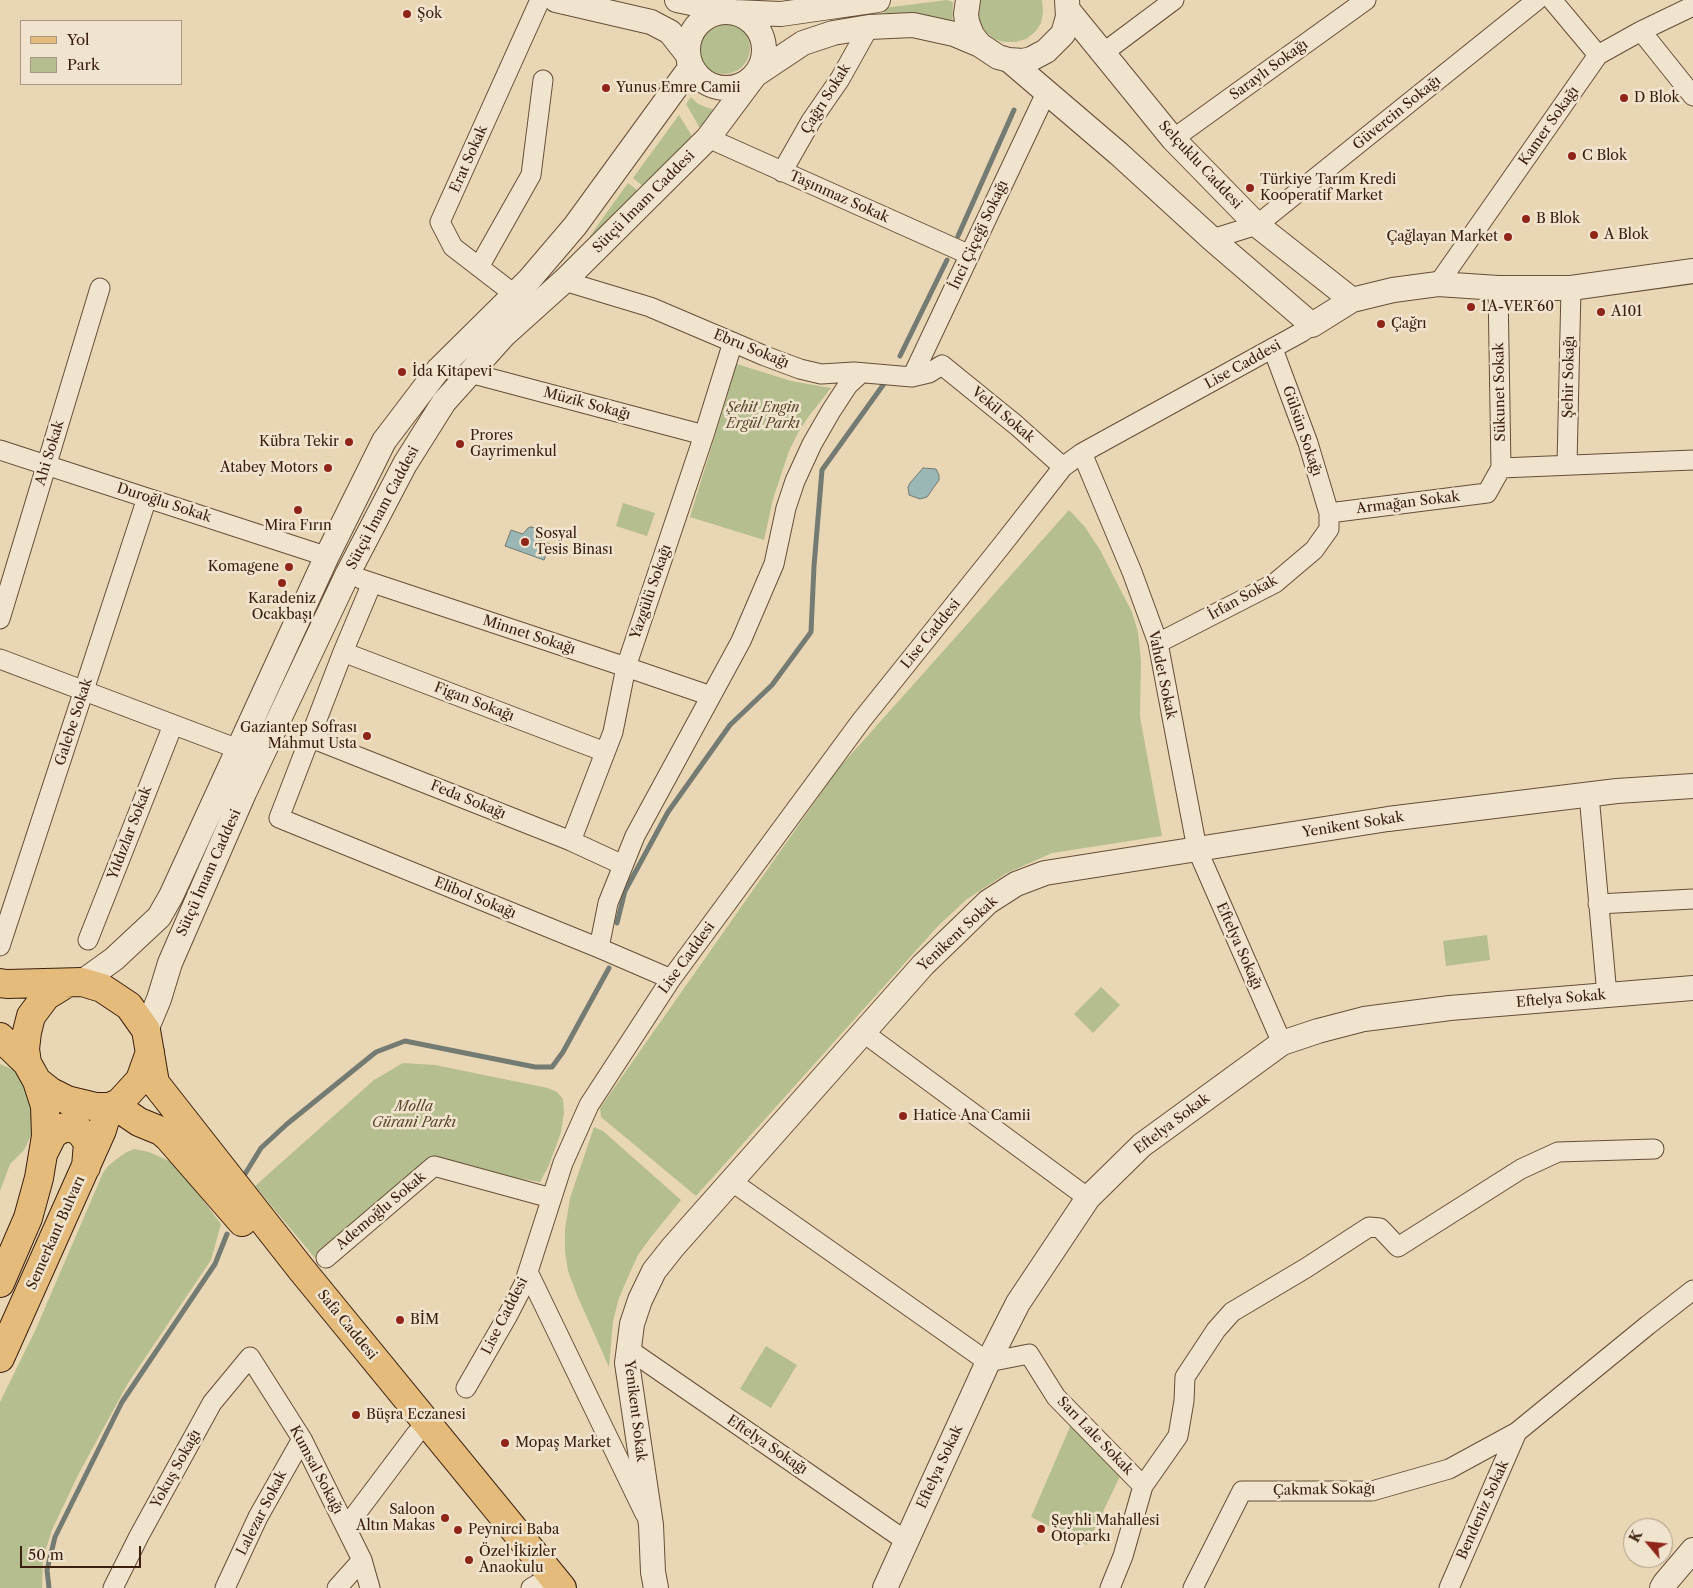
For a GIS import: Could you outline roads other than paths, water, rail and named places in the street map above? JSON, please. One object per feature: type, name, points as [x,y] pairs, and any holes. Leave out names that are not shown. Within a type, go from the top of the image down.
[{"type":"main road","points":[[0,983],[74,983],[102,988],[117,996],[129,1006],[148,1041],[140,1080],[119,1103],[111,1106],[96,1107],[66,1100],[51,1092],[0,1037]]},
{"type":"main road","points":[[0,1283],[28,1218],[39,1178],[46,1136],[45,1106],[25,1049],[27,1032],[31,1016],[46,996],[74,983]]},
{"type":"main road","name":"Safa Caddesi","points":[[148,1041],[155,1083],[301,1269],[543,1587]]},
{"type":"main road","name":"Safa Caddesi","points":[[111,1106],[168,1137],[180,1149],[543,1587]]},
{"type":"main road","name":"Semerkant Bulvarı","points":[[0,1358],[86,1167],[111,1106]]},
{"type":"main road","points":[[43,1154],[53,1134],[65,1127],[79,1130],[88,1143],[86,1167]]},
{"type":"main road","points":[[86,1167],[101,1143],[126,1131],[153,1128]]},
{"type":"street","name":"Erat Sokak","points":[[514,294],[453,247],[440,222],[540,0]]},
{"type":"street","points":[[556,0],[650,22],[670,32],[688,54]]},
{"type":"street","points":[[677,0],[734,12],[747,17],[756,26],[763,38],[765,51],[762,64],[755,75]]},
{"type":"street","points":[[878,0],[782,14],[722,12],[711,15],[693,31],[689,42],[688,54],[692,67],[699,77],[709,84],[721,88],[734,88],[746,83],[803,43],[833,33],[869,27],[912,26],[954,34],[980,45],[998,57],[1010,60],[1031,60],[1046,52],[1063,34],[1068,17],[1068,5]]},
{"type":"street","points":[[968,0],[966,14],[968,22],[972,35],[980,45]]},
{"type":"street","points":[[1103,53],[1174,0]]},
{"type":"street","name":"Saraylı Sokağı","points":[[1173,140],[1366,0]]},
{"type":"street","name":"Güvercin Sokağı","points":[[1257,225],[1537,0]]},
{"type":"street","points":[[1552,0],[1598,55]]},
{"type":"street","name":"Selçuklu Caddesi","points":[[1068,5],[1103,53],[1173,140],[1257,225],[1352,300]]},
{"type":"street","name":"Kamer Sokağı","points":[[1438,284],[1598,55],[1641,31],[1693,6]]},
{"type":"street","name":"Çağrı Sokak","points":[[782,172],[810,121],[840,79],[869,27]]},
{"type":"street","points":[[1641,31],[1693,96]]},
{"type":"street","name":"Sütçü İmam Caddesi","points":[[74,983],[114,959],[159,917],[172,896],[326,558],[384,441],[438,370],[528,280],[575,226],[690,68],[688,54]]},
{"type":"street","points":[[1010,60],[1312,325]]},
{"type":"street","name":"Sütçü İmam Caddesi","points":[[148,1041],[170,963],[244,793],[348,573],[405,464],[444,402],[470,372],[504,335],[564,280],[708,138],[755,75]]},
{"type":"street","points":[[479,267],[531,175],[543,80]]},
{"type":"street","name":"İnci Çiçeği Sokağı","points":[[912,377],[1046,93]]},
{"type":"street","name":"Taşınmaz Sokak","points":[[708,138],[970,256]]},
{"type":"street","points":[[1212,239],[1257,225]]},
{"type":"street","name":"Lise Caddesi","points":[[466,1388],[524,1284],[563,1163],[589,1105],[671,980],[861,721],[1063,467],[1082,452],[1302,332],[1352,300],[1393,290],[1438,284],[1498,288],[1571,288],[1693,271]]},
{"type":"street","name":"Ebru Sokağı","points":[[564,280],[650,307],[800,369],[821,374],[861,373],[912,377],[929,373],[942,365]]},
{"type":"street","name":"Ahi Sokak","points":[[0,619],[100,288]]},
{"type":"street","name":"Sükunet Sokak","points":[[1498,288],[1501,468]]},
{"type":"street","name":"Şehir Sokağı","points":[[1567,465],[1571,288]]},
{"type":"street","name":"Yazgülü Sokağı","points":[[570,841],[613,732],[626,667],[704,435],[733,342]]},
{"type":"street","name":"Gülsün Sokağı","points":[[1273,348],[1308,443],[1329,513]]},
{"type":"street","name":"Vekil Sokak","points":[[942,365],[1016,425],[1063,467]]},
{"type":"street","name":"Müzik Sokağı","points":[[470,372],[704,435]]},
{"type":"street","points":[[598,948],[608,903],[635,836],[741,641],[774,564],[786,508],[795,481],[830,411],[848,385],[861,373]]},
{"type":"street","name":"Duroğlu Sokak","points":[[0,450],[319,554],[326,558]]},
{"type":"street","name":"Vahdet Sokak","points":[[1082,452],[1132,572],[1158,643],[1197,849]]},
{"type":"street","points":[[1501,468],[1693,460]]},
{"type":"street","name":"Armağan Sokak","points":[[1329,513],[1487,493],[1501,468]]},
{"type":"street","name":"Galebe Sokak","points":[[0,946],[147,498]]},
{"type":"street","name":"İrfan Sokak","points":[[1158,643],[1275,583],[1306,559],[1323,539],[1328,529],[1329,513]]},
{"type":"street","points":[[326,558],[348,573]]},
{"type":"street","name":"Minnet Sokağı","points":[[348,573],[372,583],[711,696]]},
{"type":"street","points":[[311,738],[342,652],[372,583]]},
{"type":"street","name":"Figan Sokağı","points":[[342,652],[605,752]]},
{"type":"street","points":[[0,658],[238,749]]},
{"type":"street","name":"Yıldızlar Sokak","points":[[88,940],[173,725]]},
{"type":"street","name":"Elibol Sokağı","points":[[311,738],[279,818],[598,948],[671,980]]},
{"type":"street","name":"Feda Sokağı","points":[[311,738],[570,841],[623,865]]},
{"type":"street","name":"Yenikent Sokak","points":[[652,1583],[651,1525],[627,1363],[632,1324],[640,1300],[654,1270],[923,966],[988,902],[1016,884],[1045,873],[1388,819],[1589,795],[1693,786]]},
{"type":"street","points":[[1589,795],[1607,995]]},
{"type":"street","name":"Eftelya Sokağı","points":[[1197,849],[1282,1043]]},
{"type":"street","points":[[1598,904],[1693,899]]},
{"type":"street","name":"Eftelya Sokak","points":[[885,1588],[988,1362],[1018,1303],[1088,1198],[1142,1145],[1282,1043],[1318,1031],[1364,1020],[1450,1008],[1693,988]]},
{"type":"street","points":[[864,1033],[1088,1198]]},
{"type":"street","points":[[1143,1486],[1178,1436],[1184,1401],[1185,1377],[1216,1330],[1232,1312],[1306,1268],[1369,1226],[1380,1228],[1398,1247],[1521,1169],[1558,1152],[1654,1149]]},
{"type":"street","name":"Ademoğlu Sokak","points":[[326,1258],[434,1166],[551,1198]]},
{"type":"street","points":[[731,1181],[988,1362]]},
{"type":"street","points":[[528,1272],[651,1525]]},
{"type":"street","name":"Çakmak Sokağı","points":[[1193,1588],[1242,1491],[1372,1491],[1449,1468],[1517,1432],[1693,1290]]},
{"type":"street","name":"Eftelya Sokağı","points":[[628,1350],[906,1541]]},
{"type":"street","name":"Sarı Lale Sokak","points":[[988,1362],[1029,1354],[1056,1398],[1143,1486],[1123,1556],[1110,1588]]},
{"type":"street","name":"Kumsal Sokağı","points":[[250,1357],[302,1439],[362,1560],[370,1588]]},
{"type":"street","name":"Yokuş Sokağı","points":[[113,1588],[139,1536],[212,1403],[250,1357]]},
{"type":"street","name":"Bendeniz Sokak","points":[[1449,1588],[1517,1432]]},
{"type":"street","points":[[346,1527],[416,1434]]},
{"type":"street","name":"Lalezar Sokak","points":[[225,1588],[258,1517],[302,1439]]},
{"type":"street","points":[[1662,1588],[1693,1550]]},
{"type":"street","points":[[336,1588],[362,1560]]},
{"type":"water","points":[[923,468],[936,469],[939,480],[927,497],[920,499],[909,495],[908,487]]},
{"type":"water","name":"Sosyal Tesis Binası","points":[[531,527],[536,528],[538,532],[537,539],[550,544],[544,560],[505,546],[511,530],[523,534]]},
{"type":"waterway","points":[[958,236],[1014,110]]},
{"type":"waterway","points":[[900,356],[947,260]]},
{"type":"waterway","points":[[617,923],[625,891],[668,812],[730,725],[772,685],[811,632],[822,470],[886,381]]},
{"type":"waterway","points":[[245,1174],[261,1148],[287,1124],[376,1052],[405,1041],[535,1067],[552,1067],[563,1052],[609,968]]},
{"type":"waterway","points":[[49,1588],[47,1570],[55,1537],[122,1402],[215,1264],[227,1234]]},
{"type":"place","name":"Şok","points":[[407,14]]},
{"type":"place","name":"Yunus Emre Camii","points":[[606,88]]},
{"type":"place","name":"D Blok","points":[[1624,98]]},
{"type":"place","name":"C Blok","points":[[1572,156]]},
{"type":"place","name":"Türkiye Tarım Kredi Kooperatif Market","points":[[1250,188]]},
{"type":"place","name":"B Blok","points":[[1526,219]]},
{"type":"place","name":"A Blok","points":[[1594,235]]},
{"type":"place","name":"Çağlayan Market","points":[[1508,237]]},
{"type":"place","name":"1A-VER 60","points":[[1471,307]]},
{"type":"place","name":"A101","points":[[1601,312]]},
{"type":"place","name":"Çağrı","points":[[1381,324]]},
{"type":"place","name":"İda Kitapevi","points":[[402,372]]},
{"type":"place","name":"Kübra Tekir","points":[[349,442]]},
{"type":"place","name":"Prores Gayrimenkul","points":[[460,444]]},
{"type":"place","name":"Atabey Motors","points":[[328,468]]},
{"type":"place","name":"Mira Fırın","points":[[298,510]]},
{"type":"place","name":"Sosyal Tesis Binası","points":[[525,542]]},
{"type":"place","name":"Komagene","points":[[289,567]]},
{"type":"place","name":"Karadeniz Ocakbaşı","points":[[282,583]]},
{"type":"place","name":"Gaziantep Sofrası Mahmut Usta","points":[[367,736]]},
{"type":"place","name":"Hatice Ana Camii","points":[[903,1116]]},
{"type":"place","name":"BİM","points":[[400,1320]]},
{"type":"place","name":"Büşra Eczanesi","points":[[356,1415]]},
{"type":"place","name":"Mopaş Market","points":[[505,1443]]},
{"type":"place","name":"Saloon Altın Makas","points":[[445,1518]]},
{"type":"place","name":"Şeyhli Mahallesi Otoparkı","points":[[1041,1529]]},
{"type":"place","name":"Peynirci Baba","points":[[458,1530]]},
{"type":"place","name":"Özel İkizler Anaokulu","points":[[469,1560]]},
{"type":"park label","name":"Şehit Engin Ergül Parkı","points":[[763,416]]},
{"type":"park label","name":"Molla Gürani Parkı","points":[[414,1116]]}]
